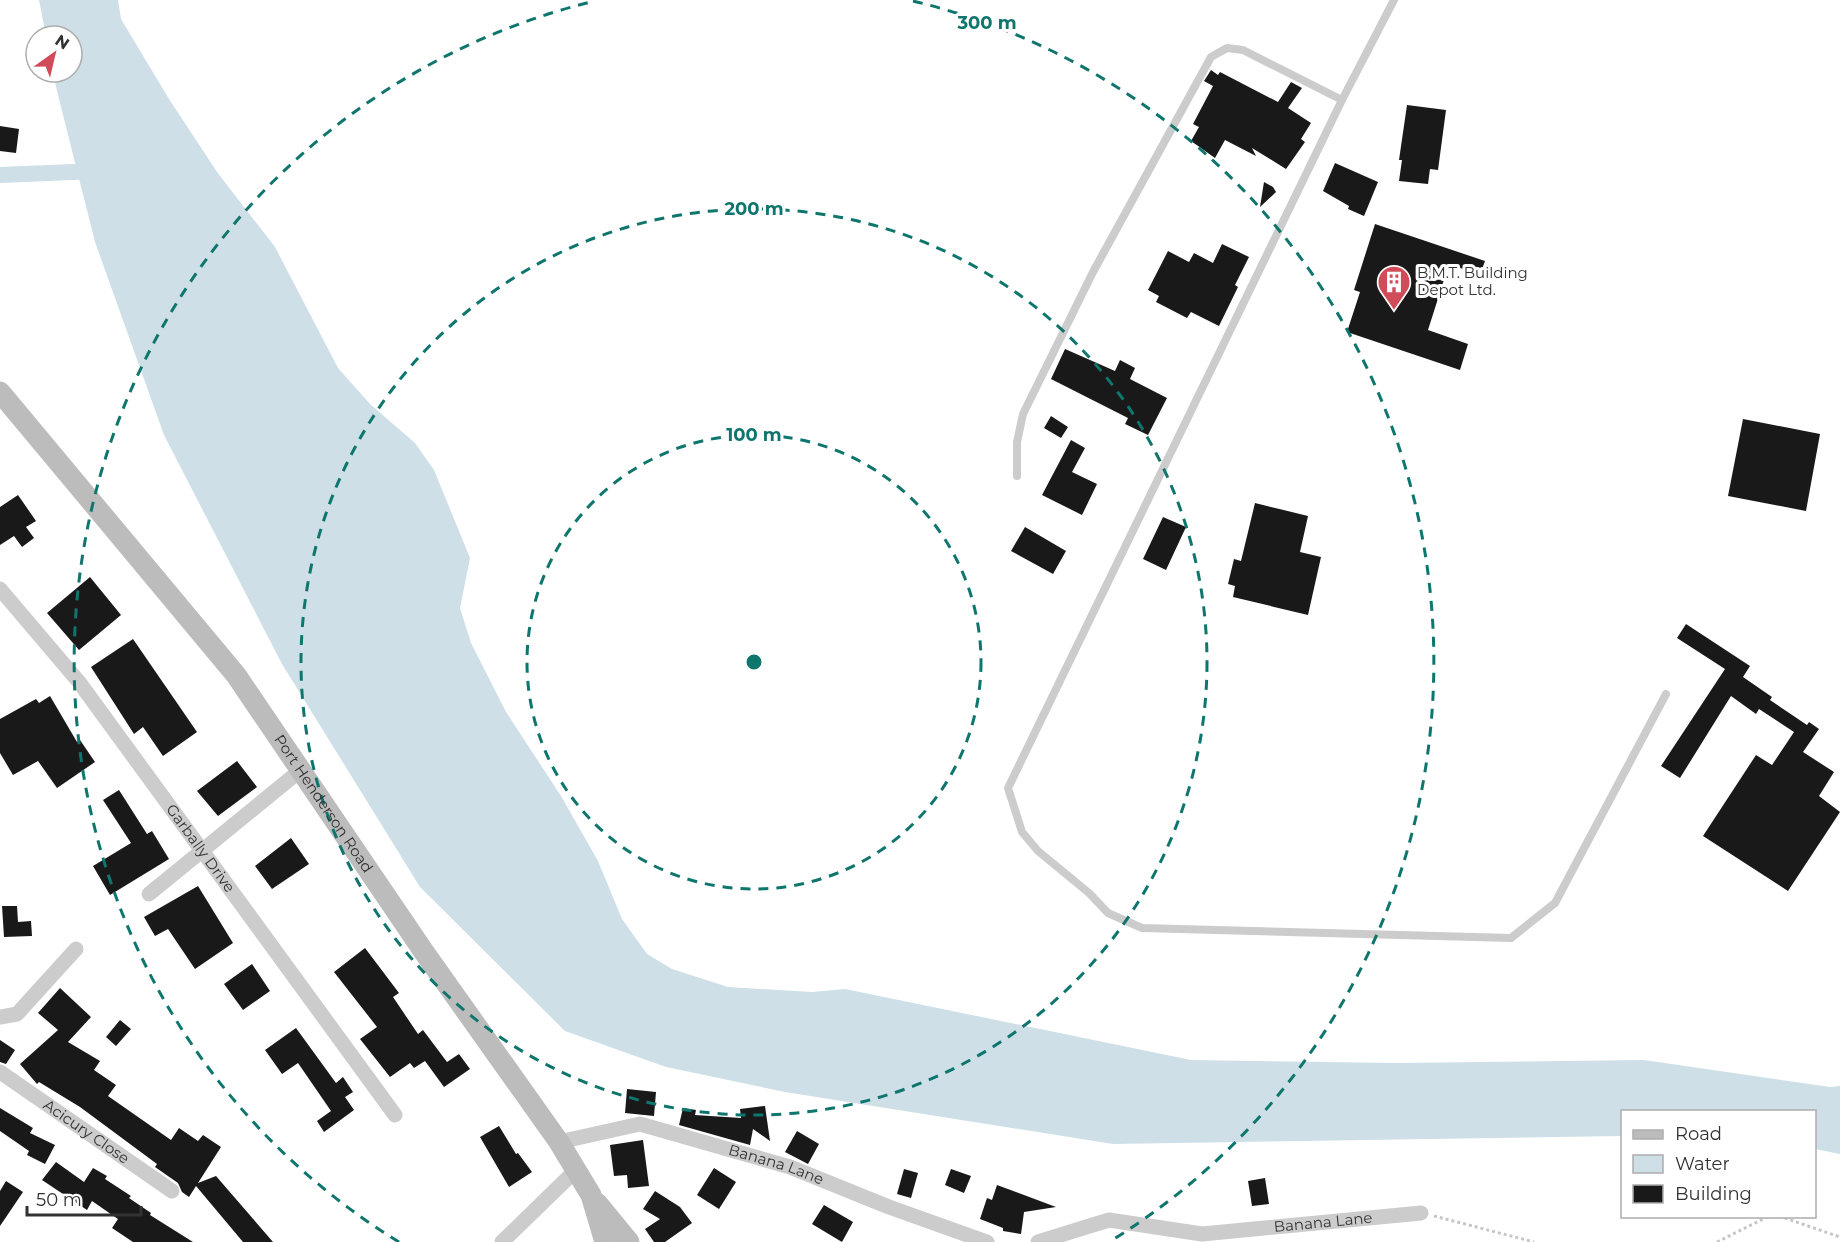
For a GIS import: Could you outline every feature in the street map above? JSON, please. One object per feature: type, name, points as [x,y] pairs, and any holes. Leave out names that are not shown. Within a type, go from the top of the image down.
[{"type":"street","name":"Port Henderson Road","points":[[0,392],[237,675],[424,952],[559,1142],[591,1195],[605,1242]]},
{"type":"street","name":"Garbally Drive","points":[[0,589],[79,682],[395,1115]]},
{"type":"street","points":[[149,894],[302,769]]},
{"type":"street","points":[[0,1017],[17,1014],[76,949]]},
{"type":"street","name":"Acicury Close","points":[[0,1072],[172,1191]]},
{"type":"street","name":"Banana Lane","points":[[559,1142],[640,1124],[790,1167],[889,1207],[987,1242]]},
{"type":"street","points":[[502,1242],[576,1170]]},
{"type":"street","points":[[591,1195],[629,1242]]},
{"type":"street","name":"Banana Lane","points":[[1038,1242],[1109,1221],[1202,1234],[1421,1213]]},
{"type":"lane","points":[[1394,0],[1342,100],[1008,788],[1022,832],[1038,851],[1089,893],[1108,913],[1142,927],[1511,938],[1555,903],[1666,694]]},
{"type":"lane","points":[[1017,476],[1017,442],[1023,414],[1093,272],[1211,57],[1227,48],[1243,50],[1342,100]]},
{"type":"path","points":[[1421,1213],[1534,1242]]},
{"type":"path","points":[[1717,1242],[1765,1218]]},
{"type":"path","points":[[1785,1218],[1840,1237]]},
{"type":"water","points":[[39,0],[118,0],[121,19],[169,99],[217,172],[275,247],[338,368],[370,404],[415,443],[434,470],[470,558],[460,608],[471,643],[506,712],[561,796],[598,861],[622,919],[647,954],[672,969],[728,987],[812,992],[845,989],[1191,1060],[1396,1063],[1644,1060],[1830,1087],[1840,1086],[1840,1154],[1816,1149],[1816,1110],[1621,1110],[1621,1136],[1113,1144],[785,1092],[666,1067],[565,1031],[420,887],[282,664],[164,435],[95,242],[56,84],[84,84],[84,24],[44,24]]},
{"type":"building","points":[[1211,70],[1218,75],[1220,72],[1278,102],[1291,82],[1302,88],[1288,108],[1311,123],[1301,139],[1305,142],[1286,169],[1252,148],[1256,156],[1225,140],[1215,158],[1191,141],[1199,127],[1193,124],[1213,86],[1204,81]]},
{"type":"building","points":[[1407,105],[1446,110],[1438,170],[1430,169],[1428,184],[1399,181],[1402,160],[1399,160]]},
{"type":"building","points":[[0,126],[19,129],[16,153],[0,151]]},
{"type":"building","points":[[1335,163],[1378,182],[1364,216],[1348,209],[1349,206],[1323,191]]},
{"type":"building","points":[[1264,182],[1273,187],[1276,192],[1260,207]]},
{"type":"building","name":"B.M.T. Building Depot Ltd.","points":[[1375,224],[1485,261],[1480,275],[1449,264],[1428,330],[1468,344],[1460,370],[1347,332],[1360,292],[1354,290]]},
{"type":"building","points":[[1222,244],[1249,257],[1235,285],[1238,287],[1219,326],[1191,312],[1187,318],[1156,302],[1159,296],[1148,290],[1168,251],[1189,262],[1194,253],[1213,263]]},
{"type":"building","points":[[1065,349],[1115,371],[1120,360],[1135,368],[1130,379],[1167,398],[1148,435],[1125,424],[1128,418],[1051,379]]},
{"type":"building","points":[[1051,416],[1068,427],[1061,438],[1044,428]]},
{"type":"building","points":[[1743,419],[1820,434],[1806,511],[1728,496]]},
{"type":"building","points":[[1071,440],[1085,448],[1072,472],[1097,484],[1082,515],[1042,495]]},
{"type":"building","points":[[18,495],[36,521],[26,527],[34,538],[22,547],[14,536],[0,545],[0,507]]},
{"type":"building","points":[[1255,503],[1308,516],[1300,552],[1321,557],[1308,615],[1233,597],[1235,586],[1228,584],[1234,559],[1241,561]]},
{"type":"building","points":[[1163,517],[1186,527],[1166,570],[1143,559]]},
{"type":"building","points":[[1025,527],[1066,551],[1053,574],[1011,551]]},
{"type":"building","points":[[90,577],[121,615],[79,650],[47,613]]},
{"type":"building","points":[[1686,624],[1750,666],[1743,677],[1772,697],[1770,700],[1807,725],[1809,722],[1819,729],[1803,752],[1834,772],[1819,796],[1840,812],[1788,891],[1703,836],[1756,755],[1772,765],[1794,732],[1759,709],[1756,714],[1731,696],[1680,778],[1661,766],[1725,669],[1677,638]]},
{"type":"building","points":[[133,639],[197,732],[163,756],[143,727],[134,734],[91,667]]},
{"type":"building","points":[[50,696],[77,742],[80,740],[95,762],[57,788],[38,761],[13,775],[0,753],[0,719],[36,699],[39,703]]},
{"type":"building","points":[[237,761],[257,787],[218,816],[197,791]]},
{"type":"building","points":[[119,790],[147,834],[152,831],[169,859],[110,895],[93,866],[131,843],[103,800]]},
{"type":"building","points":[[291,838],[309,864],[272,889],[255,866]]},
{"type":"building","points":[[198,886],[233,943],[195,969],[168,929],[155,936],[144,917]]},
{"type":"building","points":[[2,906],[17,906],[18,922],[31,921],[32,936],[4,937]]},
{"type":"building","points":[[365,948],[399,993],[393,997],[418,1034],[423,1030],[447,1062],[459,1054],[470,1069],[444,1087],[425,1061],[414,1068],[410,1063],[390,1077],[360,1039],[377,1027],[334,972]]},
{"type":"building","points":[[252,964],[270,991],[243,1010],[224,984]]},
{"type":"building","points":[[60,988],[91,1017],[68,1042],[100,1061],[94,1070],[116,1085],[108,1096],[171,1140],[179,1128],[198,1141],[203,1135],[221,1147],[198,1183],[216,1176],[273,1242],[243,1242],[196,1186],[189,1197],[182,1192],[178,1183],[155,1167],[157,1164],[80,1107],[39,1082],[37,1084],[20,1064],[58,1030],[38,1013]]},
{"type":"building","points":[[120,1020],[131,1029],[116,1046],[106,1037]]},
{"type":"building","points":[[296,1028],[336,1083],[343,1077],[353,1092],[345,1097],[354,1110],[324,1132],[317,1121],[331,1111],[298,1063],[282,1074],[265,1050]]},
{"type":"building","points":[[0,1040],[15,1050],[6,1064],[0,1062]]},
{"type":"building","points":[[627,1089],[656,1092],[654,1116],[625,1113]]},
{"type":"building","points":[[765,1106],[770,1141],[753,1129],[750,1145],[679,1125],[683,1108],[696,1110],[695,1115],[741,1118],[740,1109]]},
{"type":"building","points":[[0,1108],[33,1128],[30,1133],[55,1145],[45,1164],[27,1155],[29,1151],[0,1131]]},
{"type":"building","points":[[499,1126],[516,1154],[518,1153],[532,1172],[509,1187],[480,1137]]},
{"type":"building","points":[[797,1131],[819,1144],[808,1164],[785,1152]]},
{"type":"building","points":[[643,1140],[649,1186],[628,1188],[627,1175],[614,1176],[610,1145]]},
{"type":"building","points":[[56,1162],[84,1182],[93,1168],[107,1176],[105,1179],[131,1196],[129,1198],[151,1213],[150,1215],[193,1242],[133,1242],[112,1228],[118,1219],[92,1201],[87,1210],[42,1180]]},
{"type":"building","points":[[714,1168],[736,1182],[719,1209],[697,1195]]},
{"type":"building","points":[[904,1169],[918,1173],[911,1198],[897,1194]]},
{"type":"building","points":[[951,1169],[971,1176],[964,1193],[945,1185]]},
{"type":"building","points":[[1265,1178],[1269,1204],[1252,1206],[1248,1181]]},
{"type":"building","points":[[6,1181],[23,1192],[0,1226],[0,1191]]},
{"type":"building","points":[[997,1185],[1056,1207],[1024,1212],[1021,1234],[1003,1231],[1003,1228],[980,1219],[987,1198],[992,1200]]},
{"type":"building","points":[[655,1191],[680,1207],[692,1223],[665,1242],[654,1242],[645,1229],[660,1219],[643,1209]]},
{"type":"building","points":[[824,1205],[853,1222],[842,1242],[812,1224]]},
{"type":"waterway","points":[[0,175],[97,171]]},
{"type":"place","name":"B.M.T. Building Depot Ltd.","points":[[1394,311]]}]
